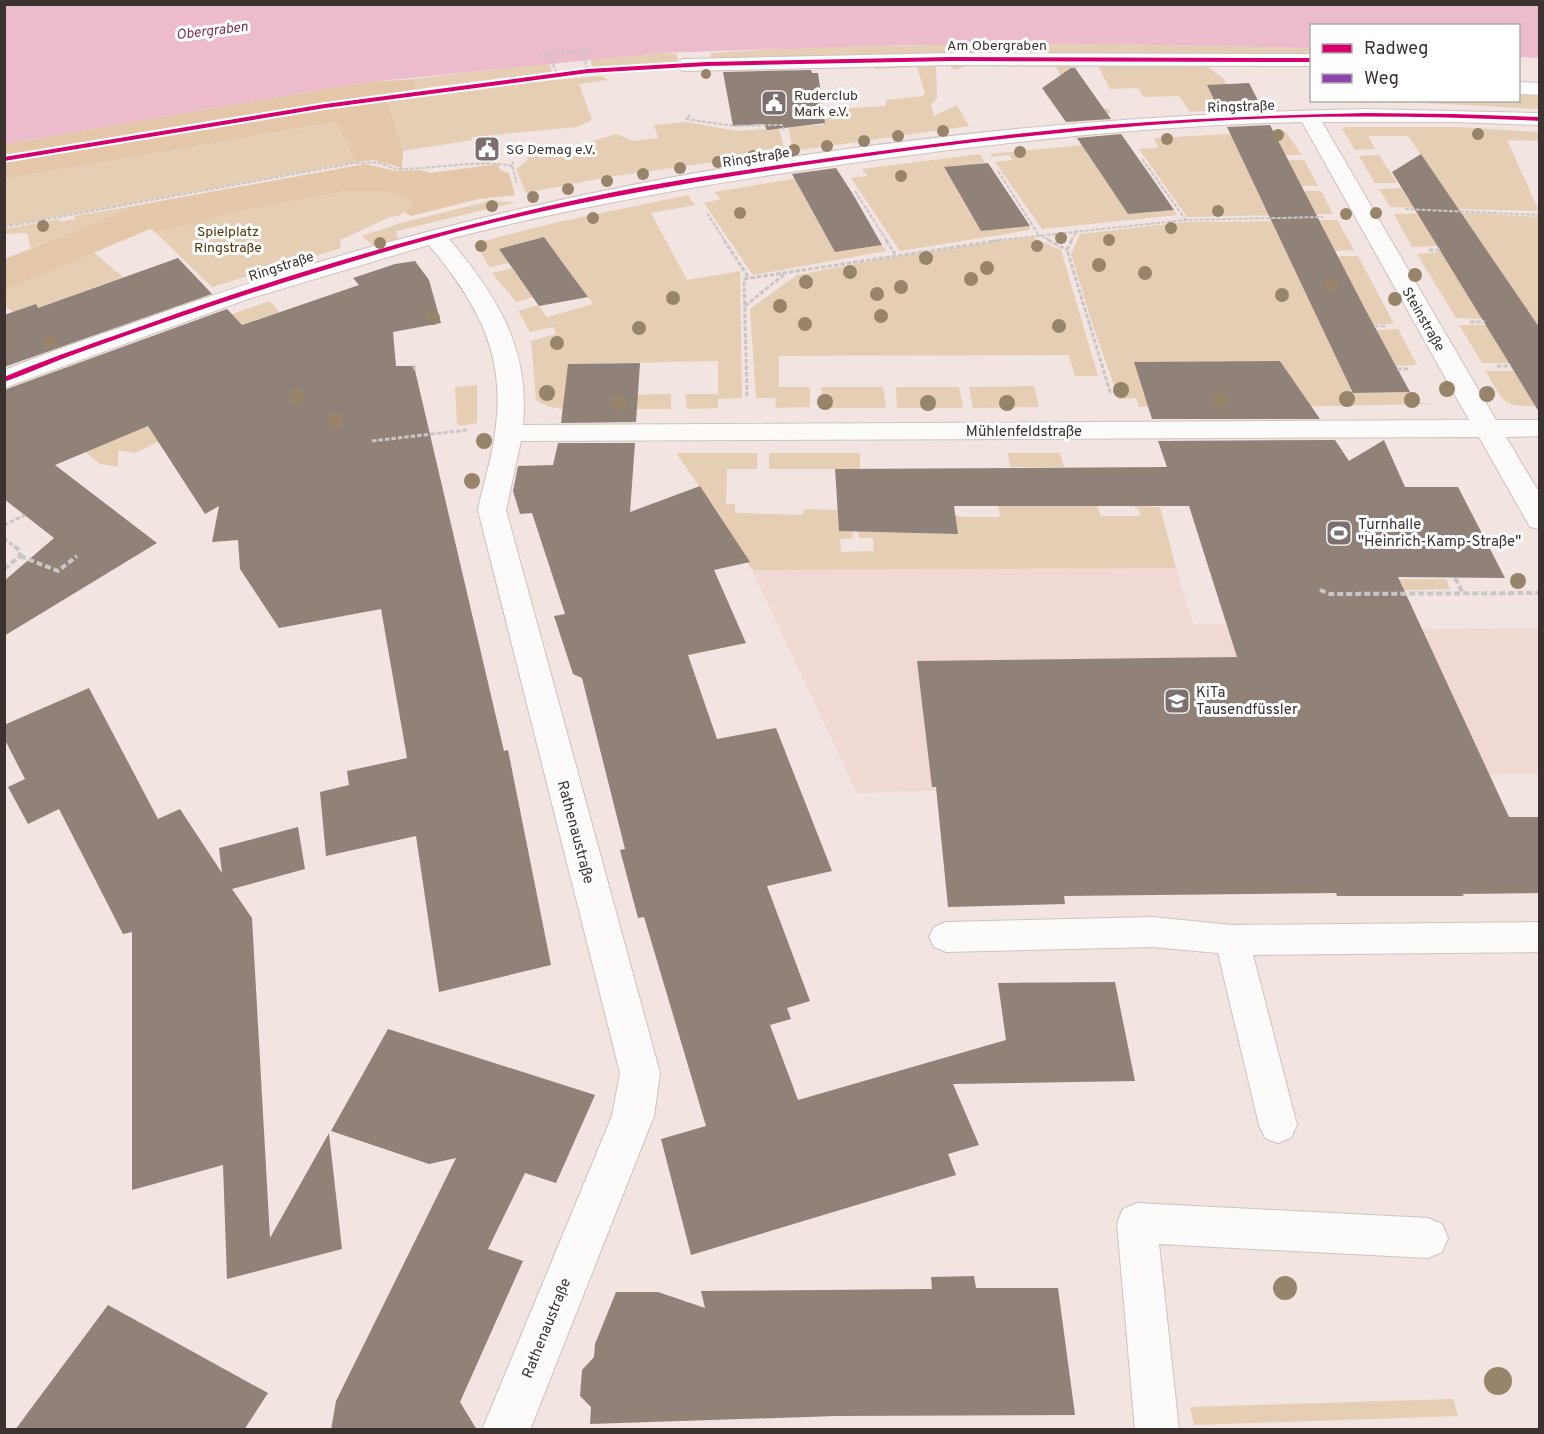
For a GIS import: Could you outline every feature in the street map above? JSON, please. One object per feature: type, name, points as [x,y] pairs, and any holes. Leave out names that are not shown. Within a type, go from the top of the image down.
[{"type":"street","name":"Am Obergraben","points":[[683,65],[951,59],[1310,60]]},
{"type":"street","points":[[1520,88],[1539,89]]},
{"type":"street","name":"Ringstraße","points":[[4,380],[222,299],[344,260],[531,211],[686,181],[977,139],[1119,125],[1453,114],[1539,119]]},
{"type":"street","name":"Steinstraße","points":[[1309,117],[1539,520]]},
{"type":"street","name":"Rathenaustraße","points":[[435,237],[469,276],[492,313],[504,341],[512,369],[510,429],[492,510],[640,1073],[633,1116],[506,1430]]},
{"type":"street","name":"Mühlenfeldstraße","points":[[510,429],[748,432],[1539,428]]},
{"type":"lane","points":[[946,937],[1152,932],[1232,940],[1539,937]]},
{"type":"lane","points":[[1232,940],[1278,1125]]},
{"type":"lane","points":[[1157,1430],[1137,1222],[1428,1238]]},
{"type":"path","points":[[582,50],[588,71]]},
{"type":"path","points":[[539,55],[592,50]]},
{"type":"path","points":[[549,54],[557,74]]},
{"type":"path","points":[[690,115],[686,119],[735,128],[782,125]]},
{"type":"path","points":[[1119,125],[1185,220]]},
{"type":"path","points":[[977,139],[1038,234],[1067,250]]},
{"type":"path","points":[[833,159],[895,254]]},
{"type":"path","points":[[4,227],[345,164],[379,163],[392,169],[444,168],[495,162],[512,166]]},
{"type":"path","points":[[513,162],[512,166],[517,181]]},
{"type":"path","points":[[686,181],[749,278]]},
{"type":"path","points":[[748,432],[744,279],[895,254],[1038,234],[1185,220],[1442,209],[1539,214]]},
{"type":"path","points":[[705,220],[711,218]]},
{"type":"path","points":[[872,228],[878,227]]},
{"type":"path","points":[[1077,230],[1067,250],[1122,430]]},
{"type":"path","points":[[726,254],[733,252]]},
{"type":"path","points":[[744,307],[788,272]]},
{"type":"path","points":[[414,365],[415,370]]},
{"type":"path","points":[[416,429],[418,436]]},
{"type":"path","points":[[372,441],[510,429]]},
{"type":"path","points":[[4,525],[25,515]]},
{"type":"path","points":[[4,538],[20,551],[20,556]]},
{"type":"path","points":[[20,556],[58,571],[76,556]]},
{"type":"path","points":[[4,569],[20,556]]},
{"type":"path","points":[[1455,578],[1464,593]]},
{"type":"path","points":[[1320,590],[1330,594],[1539,593]]},
{"type":"shaded area","points":[[413,79],[417,89],[385,94],[403,151],[402,168],[374,160],[356,162],[337,122],[5,179],[5,144],[360,83]]},
{"type":"shaded area","points":[[365,164],[396,171],[421,170],[430,173],[498,164],[500,170],[509,173],[515,195],[479,199],[411,216],[404,212],[412,207],[407,198],[381,191],[346,191],[221,215],[200,223],[155,232],[150,229],[5,290],[5,259],[129,209],[128,207]]},
{"type":"shaded area","name":"KiTa Tausendfüssler","points":[[1176,568],[1193,624],[1298,624],[1300,630],[1539,628],[1539,773],[857,793],[752,570]]},
{"type":"green space","points":[[1112,44],[1310,48],[1310,56],[711,61],[711,53],[912,46]]},
{"type":"green space","points":[[660,53],[677,54],[678,62],[593,69],[591,62],[592,59]]},
{"type":"green space","points":[[1069,61],[1079,66],[1076,69],[1098,109],[1109,109],[1111,113],[1088,116],[1073,100],[1056,67],[965,66],[956,70],[950,67],[955,63]]},
{"type":"green space","points":[[1199,61],[1222,77],[1242,108],[1190,112],[1179,96],[1144,97],[1138,88],[1110,89],[1097,64]]},
{"type":"green space","points":[[549,63],[552,72],[417,89],[413,79]]},
{"type":"green space","points":[[873,64],[936,65],[937,98],[931,104],[934,116],[957,105],[969,126],[793,151],[788,126],[824,125],[823,116],[832,115],[832,109],[886,106],[886,100],[923,96],[925,93],[917,67],[875,69]]},
{"type":"green space","points":[[601,76],[608,80],[579,84],[592,120],[577,127],[472,137],[472,140],[403,151],[386,100],[509,84]]},
{"type":"green space","points":[[1520,91],[1539,91],[1539,109],[1406,102],[1520,102]]},
{"type":"green space","points":[[338,122],[356,162],[5,226],[5,179]]},
{"type":"green space","points":[[686,122],[737,131],[779,128],[785,152],[608,177],[526,193],[516,169],[528,160],[527,157],[554,153],[616,134],[633,141],[658,138],[654,125]]},
{"type":"green space","points":[[1346,127],[1457,127],[1539,132],[1539,141],[1507,140],[1539,211],[1390,207],[1379,189],[1401,188],[1409,201],[1452,200],[1408,136],[1368,136],[1375,149],[1355,150],[1342,129]]},
{"type":"green space","points":[[1285,131],[1302,155],[1285,155],[1235,144],[1264,205],[1311,205],[1304,191],[1321,191],[1333,214],[1187,217],[1139,149],[1158,148],[1154,138]]},
{"type":"green space","points":[[1124,141],[1086,152],[1128,214],[1174,210],[1177,215],[1042,229],[995,162],[1013,160],[1009,155],[992,157],[990,154]]},
{"type":"green space","points":[[980,154],[985,163],[944,168],[981,231],[1030,226],[1030,230],[900,251],[851,178],[868,176],[862,169]]},
{"type":"green space","points":[[1379,155],[1397,183],[1375,183],[1359,156]]},
{"type":"green space","points":[[1288,160],[1304,160],[1318,186],[1301,186]]},
{"type":"green space","points":[[834,172],[799,187],[835,252],[882,245],[886,251],[753,275],[704,203],[721,199],[714,192]]},
{"type":"green space","name":"Spielplatz Ringstraße","points":[[346,191],[381,191],[407,198],[412,207],[398,216],[390,217],[340,240],[341,248],[212,287],[155,232],[200,223],[221,215]]},
{"type":"green space","points":[[688,195],[695,205],[651,213],[687,280],[740,271],[742,398],[718,399],[718,408],[687,409],[685,394],[718,394],[718,361],[569,364],[564,395],[595,395],[594,409],[557,408],[536,400],[531,341],[556,334],[554,327],[530,332],[518,311],[538,305],[547,317],[593,304],[544,237],[499,249],[509,263],[489,267],[476,243],[554,223]]},
{"type":"green space","points":[[490,201],[517,202],[396,231],[398,239],[375,247],[362,236],[401,223]]},
{"type":"green space","points":[[128,207],[130,209],[31,248],[27,233],[5,234],[5,229],[59,219],[60,222],[75,219],[75,216]]},
{"type":"green space","points":[[1474,213],[1539,217],[1539,329],[1521,301],[1482,319],[1456,318],[1417,254],[1442,252],[1502,273],[1469,225],[1425,225],[1437,246],[1412,247],[1394,214]]},
{"type":"green space","points":[[1320,220],[1337,220],[1354,250],[1334,251]]},
{"type":"green space","points":[[1299,221],[1337,256],[1358,256],[1394,324],[1373,324],[1364,307],[1314,308],[1354,393],[1415,392],[1421,403],[1437,404],[1265,407],[1294,393],[1281,361],[1136,362],[1144,394],[1173,394],[1177,407],[1139,407],[1136,398],[1119,399],[1071,254],[1080,234],[1186,222]]},
{"type":"green space","points":[[1031,237],[1061,250],[1098,376],[1075,376],[1069,355],[779,356],[779,387],[810,387],[810,407],[776,408],[775,398],[756,398],[750,309],[797,275],[892,257]]},
{"type":"green space","points":[[93,252],[123,277],[38,308],[13,312],[5,306],[5,290]]},
{"type":"green space","points":[[512,268],[533,297],[516,302],[492,273]]},
{"type":"green space","points":[[270,301],[279,312],[218,333],[209,322]]},
{"type":"green space","points":[[1459,325],[1486,325],[1510,363],[1482,363]]},
{"type":"green space","points":[[1398,329],[1417,365],[1396,366],[1376,330]]},
{"type":"green space","points":[[1485,371],[1514,371],[1526,390],[1539,390],[1539,406],[1510,404],[1501,396]]},
{"type":"green space","points":[[477,385],[477,423],[460,426],[457,424],[455,387]]},
{"type":"green space","points":[[1034,386],[1039,407],[973,408],[969,387]]},
{"type":"green space","points":[[821,387],[883,387],[886,408],[824,408]]},
{"type":"green space","points":[[896,387],[959,387],[963,408],[897,408]]},
{"type":"green space","points":[[153,394],[167,437],[135,453],[118,450],[118,467],[100,464],[77,445]]},
{"type":"green space","points":[[671,394],[671,409],[606,409],[606,395]]},
{"type":"green space","points":[[676,453],[757,453],[757,469],[727,469],[726,504],[735,504],[735,513],[803,515],[804,509],[838,510],[851,518],[853,538],[840,539],[841,552],[874,551],[873,538],[859,538],[855,507],[966,517],[1000,517],[998,506],[1097,506],[1101,516],[1141,516],[1138,509],[1133,506],[1160,507],[1176,568],[752,570],[719,514]]},
{"type":"green space","points":[[769,453],[860,453],[860,469],[769,469]]},
{"type":"green space","points":[[1008,453],[1060,453],[1064,467],[1010,467]]},
{"type":"green space","points":[[1446,579],[1450,589],[1335,592],[1331,580]]},
{"type":"green space","points":[[1453,1399],[1458,1416],[1194,1425],[1190,1407]]},
{"type":"water","name":"Obergraben","points":[[5,4],[1539,4],[1540,58],[1520,57],[1520,24],[1310,24],[1310,48],[1112,44],[906,45],[660,53],[360,83],[5,144]]},
{"type":"building","points":[[1071,68],[1075,68],[1111,119],[1066,122],[1042,88]]},
{"type":"building","name":"Ruderclub Mark e.V.","points":[[811,70],[812,73],[818,73],[825,123],[767,130],[764,124],[733,126],[723,72]]},
{"type":"building","points":[[1249,83],[1263,110],[1220,112],[1207,85]]},
{"type":"building","points":[[1270,125],[1410,392],[1353,393],[1227,127]]},
{"type":"building","points":[[1121,134],[1174,210],[1128,214],[1077,138]]},
{"type":"building","points":[[1421,154],[1539,327],[1539,412],[1392,172]]},
{"type":"building","points":[[988,163],[1030,226],[981,231],[944,167]]},
{"type":"building","points":[[836,168],[882,245],[835,252],[792,174]]},
{"type":"building","points":[[544,237],[588,297],[539,306],[499,249]]},
{"type":"building","points":[[178,258],[212,294],[4,367],[4,315],[36,304],[38,308]]},
{"type":"building","points":[[415,261],[429,280],[441,323],[393,332],[396,366],[414,366],[504,751],[508,750],[551,965],[439,992],[416,836],[326,856],[320,792],[349,785],[347,771],[407,758],[381,609],[279,628],[240,569],[238,540],[212,542],[219,506],[205,514],[148,426],[55,465],[157,543],[4,636],[4,581],[54,538],[4,499],[4,390],[227,309],[242,325],[359,285],[353,278],[395,264]]},
{"type":"building","points":[[1280,361],[1320,419],[1152,419],[1134,362]]},
{"type":"building","points":[[640,363],[636,422],[561,423],[568,364]]},
{"type":"building","points":[[1335,440],[1349,461],[1384,440],[1405,487],[1458,487],[1505,578],[1398,577],[1509,817],[1539,817],[1539,893],[1462,894],[1464,896],[1337,896],[1336,893],[1064,896],[1065,904],[948,907],[936,787],[932,787],[917,661],[1237,657],[1189,506],[954,506],[958,534],[839,531],[835,469],[1167,467],[1158,441]]},
{"type":"building","points":[[558,443],[635,443],[630,512],[700,486],[750,562],[714,570],[746,643],[688,655],[717,739],[776,728],[832,871],[767,886],[810,1001],[787,1008],[791,1019],[770,1025],[798,1100],[1006,1040],[998,983],[1115,982],[1135,1081],[953,1084],[979,1145],[948,1154],[956,1175],[691,1255],[661,1139],[706,1126],[644,917],[638,918],[620,850],[625,849],[582,678],[573,674],[554,616],[565,614],[532,513],[520,514],[513,491],[518,466],[553,465]]},
{"type":"building","points":[[89,688],[158,819],[180,809],[222,873],[219,848],[298,827],[305,869],[232,889],[252,918],[270,1238],[329,1133],[342,1249],[227,1279],[223,1165],[132,1190],[132,932],[123,934],[59,809],[28,824],[8,787],[25,779],[4,738],[4,725]]},
{"type":"building","points":[[388,1029],[595,1095],[556,1183],[525,1173],[488,1249],[523,1261],[460,1402],[477,1430],[331,1430],[336,1401],[456,1158],[429,1164],[331,1131]]},
{"type":"building","points":[[974,1276],[976,1288],[1058,1288],[1075,1415],[836,1416],[590,1424],[591,1407],[580,1396],[582,1370],[594,1357],[595,1344],[616,1292],[658,1292],[705,1308],[701,1291],[932,1289],[931,1277]]},
{"type":"building","points":[[108,1305],[268,1393],[244,1430],[15,1430]]},
{"type":"marked path","points":[[789,148],[793,164]]},
{"type":"cycle path","points":[[4,159],[325,106],[588,71],[706,64],[951,59],[1310,60]]},
{"type":"cycle path","points":[[4,380],[192,310],[336,264],[530,212],[688,181],[934,145],[1106,127],[1193,121],[1366,115],[1540,119]]},
{"type":"place","name":"Ruderclub Mark e.V.","points":[[774,103]]},
{"type":"place","name":"SG Demag e.V.","points":[[487,149]]},
{"type":"place","name":"Turnhalle \"Heinrich-Kamp-Straße\"","points":[[1339,533]]},
{"type":"place","name":"KiTa Tausendfüssler","points":[[1177,701]]}]
